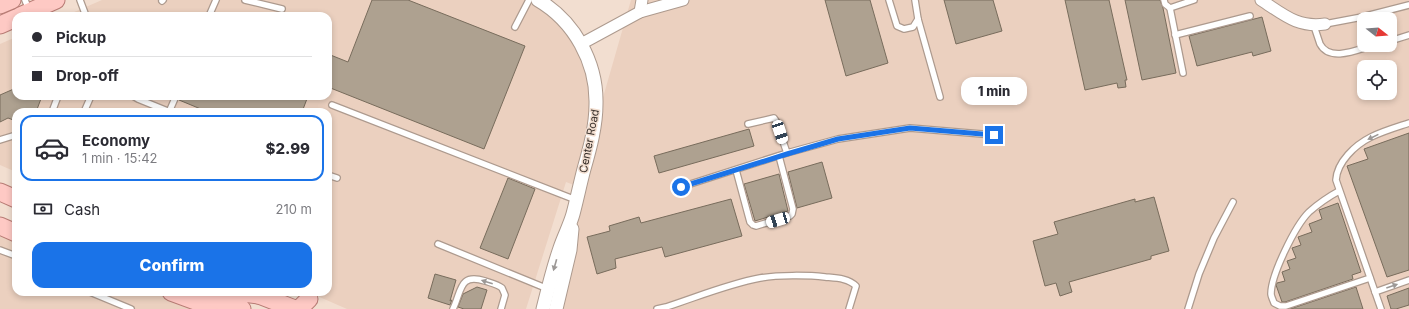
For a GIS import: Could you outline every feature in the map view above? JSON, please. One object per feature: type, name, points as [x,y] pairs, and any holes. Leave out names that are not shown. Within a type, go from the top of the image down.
[{"type":"main road","points":[[0,6],[12,0]]},
{"type":"main road","points":[[23,11],[56,0]]},
{"type":"main road","points":[[0,25],[12,18]]},
{"type":"main road","points":[[0,192],[12,197]]},
{"type":"main road","points":[[0,226],[12,231]]},
{"type":"main road","points":[[182,296],[217,309]]},
{"type":"main road","points":[[208,296],[242,309]]},
{"type":"main road","points":[[266,296],[301,306]]},
{"type":"street","name":"Center Road","points":[[538,0],[555,12],[582,44],[589,60],[596,91],[595,121],[592,138],[576,200],[570,250],[556,309]]},
{"type":"street","points":[[640,12],[642,0]]},
{"type":"street","points":[[582,44],[640,12],[683,0]]},
{"type":"street","points":[[1261,0],[1298,23],[1320,25]]},
{"type":"street","name":"Center Road","points":[[543,309],[560,248],[573,215]]},
{"type":"lane","points":[[80,0],[84,12]]},
{"type":"lane","points":[[211,12],[216,0]]},
{"type":"lane","points":[[245,0],[282,9]]},
{"type":"lane","points":[[515,27],[529,0]]},
{"type":"lane","points":[[889,0],[897,26],[904,29],[913,27],[918,19]]},
{"type":"lane","points":[[915,0],[918,19],[940,97]]},
{"type":"lane","points":[[1164,0],[1165,4],[1170,8],[1184,73]]},
{"type":"lane","points":[[1170,8],[1194,0]]},
{"type":"lane","points":[[1357,50],[1336,54],[1327,51],[1321,45],[1320,25],[1362,17],[1409,5]]},
{"type":"lane","points":[[1175,36],[1250,16]]},
{"type":"lane","points":[[1397,38],[1409,35]]},
{"type":"lane","points":[[140,100],[160,108]]},
{"type":"lane","points":[[332,105],[576,200]]},
{"type":"lane","points":[[748,124],[774,118],[787,154]]},
{"type":"lane","points":[[1381,309],[1339,191],[1336,180],[1336,172],[1343,160],[1371,137],[1409,123]]},
{"type":"lane","points":[[681,187],[838,139],[910,128],[994,135]]},
{"type":"lane","points":[[0,140],[12,136]]},
{"type":"lane","points":[[736,170],[750,222],[753,225],[756,226],[790,216],[793,210],[779,156]]},
{"type":"lane","points":[[332,176],[337,178]]},
{"type":"lane","points":[[1339,191],[1325,199],[1308,213],[1292,237],[1272,284],[1271,294],[1274,302],[1280,306],[1286,306],[1370,278]]},
{"type":"lane","points":[[1188,309],[1199,274],[1214,238],[1232,202]]},
{"type":"lane","points":[[438,244],[548,289]]},
{"type":"lane","points":[[0,250],[12,254]]},
{"type":"lane","points":[[657,309],[668,308],[730,285],[761,278],[812,276],[838,278],[851,281],[856,286],[849,309]]},
{"type":"lane","points":[[453,309],[464,283],[467,280],[474,278],[502,288],[505,293],[500,309]]},
{"type":"lane","points":[[1375,292],[1409,280]]},
{"type":"lane","points":[[103,296],[131,309]]},
{"type":"shaded area","points":[[102,0],[527,0],[540,7],[552,16],[568,34],[583,61],[590,92],[590,103],[586,137],[574,185],[566,182],[526,309],[347,309],[317,296],[332,296],[332,108],[12,108],[12,170],[0,165],[0,44],[12,39],[12,100],[332,100],[332,12],[74,12]]},
{"type":"shaded area","points":[[631,0],[1409,0],[1409,309],[562,309],[576,251],[578,216],[602,101]]},
{"type":"shaded area","points":[[0,235],[12,237],[12,296],[167,296],[202,309],[0,309]]},
{"type":"building","points":[[372,0],[408,0],[525,46],[484,149],[332,89],[332,56],[348,62]]},
{"type":"building","points":[[825,0],[870,0],[888,63],[846,76]]},
{"type":"building","points":[[944,0],[993,0],[1002,31],[956,44]]},
{"type":"building","points":[[1065,0],[1109,0],[1127,80],[1125,80],[1126,87],[1118,88],[1117,83],[1085,90]]},
{"type":"building","points":[[1125,0],[1160,0],[1163,8],[1176,73],[1142,80]]},
{"type":"building","points":[[1262,17],[1271,51],[1253,56],[1252,52],[1197,66],[1189,36]]},
{"type":"building","points":[[12,90],[12,100],[40,100],[38,108],[12,108],[12,120],[8,118],[0,122],[0,95]]},
{"type":"building","points":[[179,100],[306,100],[304,108],[198,108]]},
{"type":"building","points":[[749,129],[754,146],[659,173],[654,156]]},
{"type":"building","points":[[1409,133],[1409,270],[1387,277],[1347,166],[1368,159],[1364,149]]},
{"type":"building","points":[[822,162],[832,198],[797,208],[788,172]]},
{"type":"building","points":[[779,174],[788,211],[755,221],[744,184]]},
{"type":"building","points":[[508,178],[535,189],[508,259],[480,248]]},
{"type":"building","points":[[1154,197],[1169,251],[1151,256],[1151,259],[1069,282],[1072,292],[1060,296],[1056,283],[1045,286],[1033,241],[1058,234],[1054,222],[1135,199],[1135,202]]},
{"type":"building","points":[[731,199],[742,236],[665,257],[662,247],[615,259],[616,268],[597,274],[587,237],[610,231],[609,226],[639,217],[641,223]]},
{"type":"building","points":[[1338,203],[1361,272],[1352,275],[1353,279],[1282,302],[1276,285],[1277,283],[1285,281],[1282,272],[1290,269],[1287,261],[1296,258],[1292,248],[1301,245],[1298,237],[1312,232],[1309,224],[1322,219],[1319,210]]},
{"type":"building","points":[[435,274],[456,280],[450,305],[428,298]]},
{"type":"building","points":[[477,287],[487,290],[481,309],[464,309],[458,307],[463,294]]},
{"type":"building","points":[[1356,287],[1363,309],[1290,309]]},
{"type":"building","points":[[1409,288],[1409,305],[1391,309],[1387,296]]},
{"type":"route","points":[[681,187],[838,139],[910,128],[994,135]]}]
